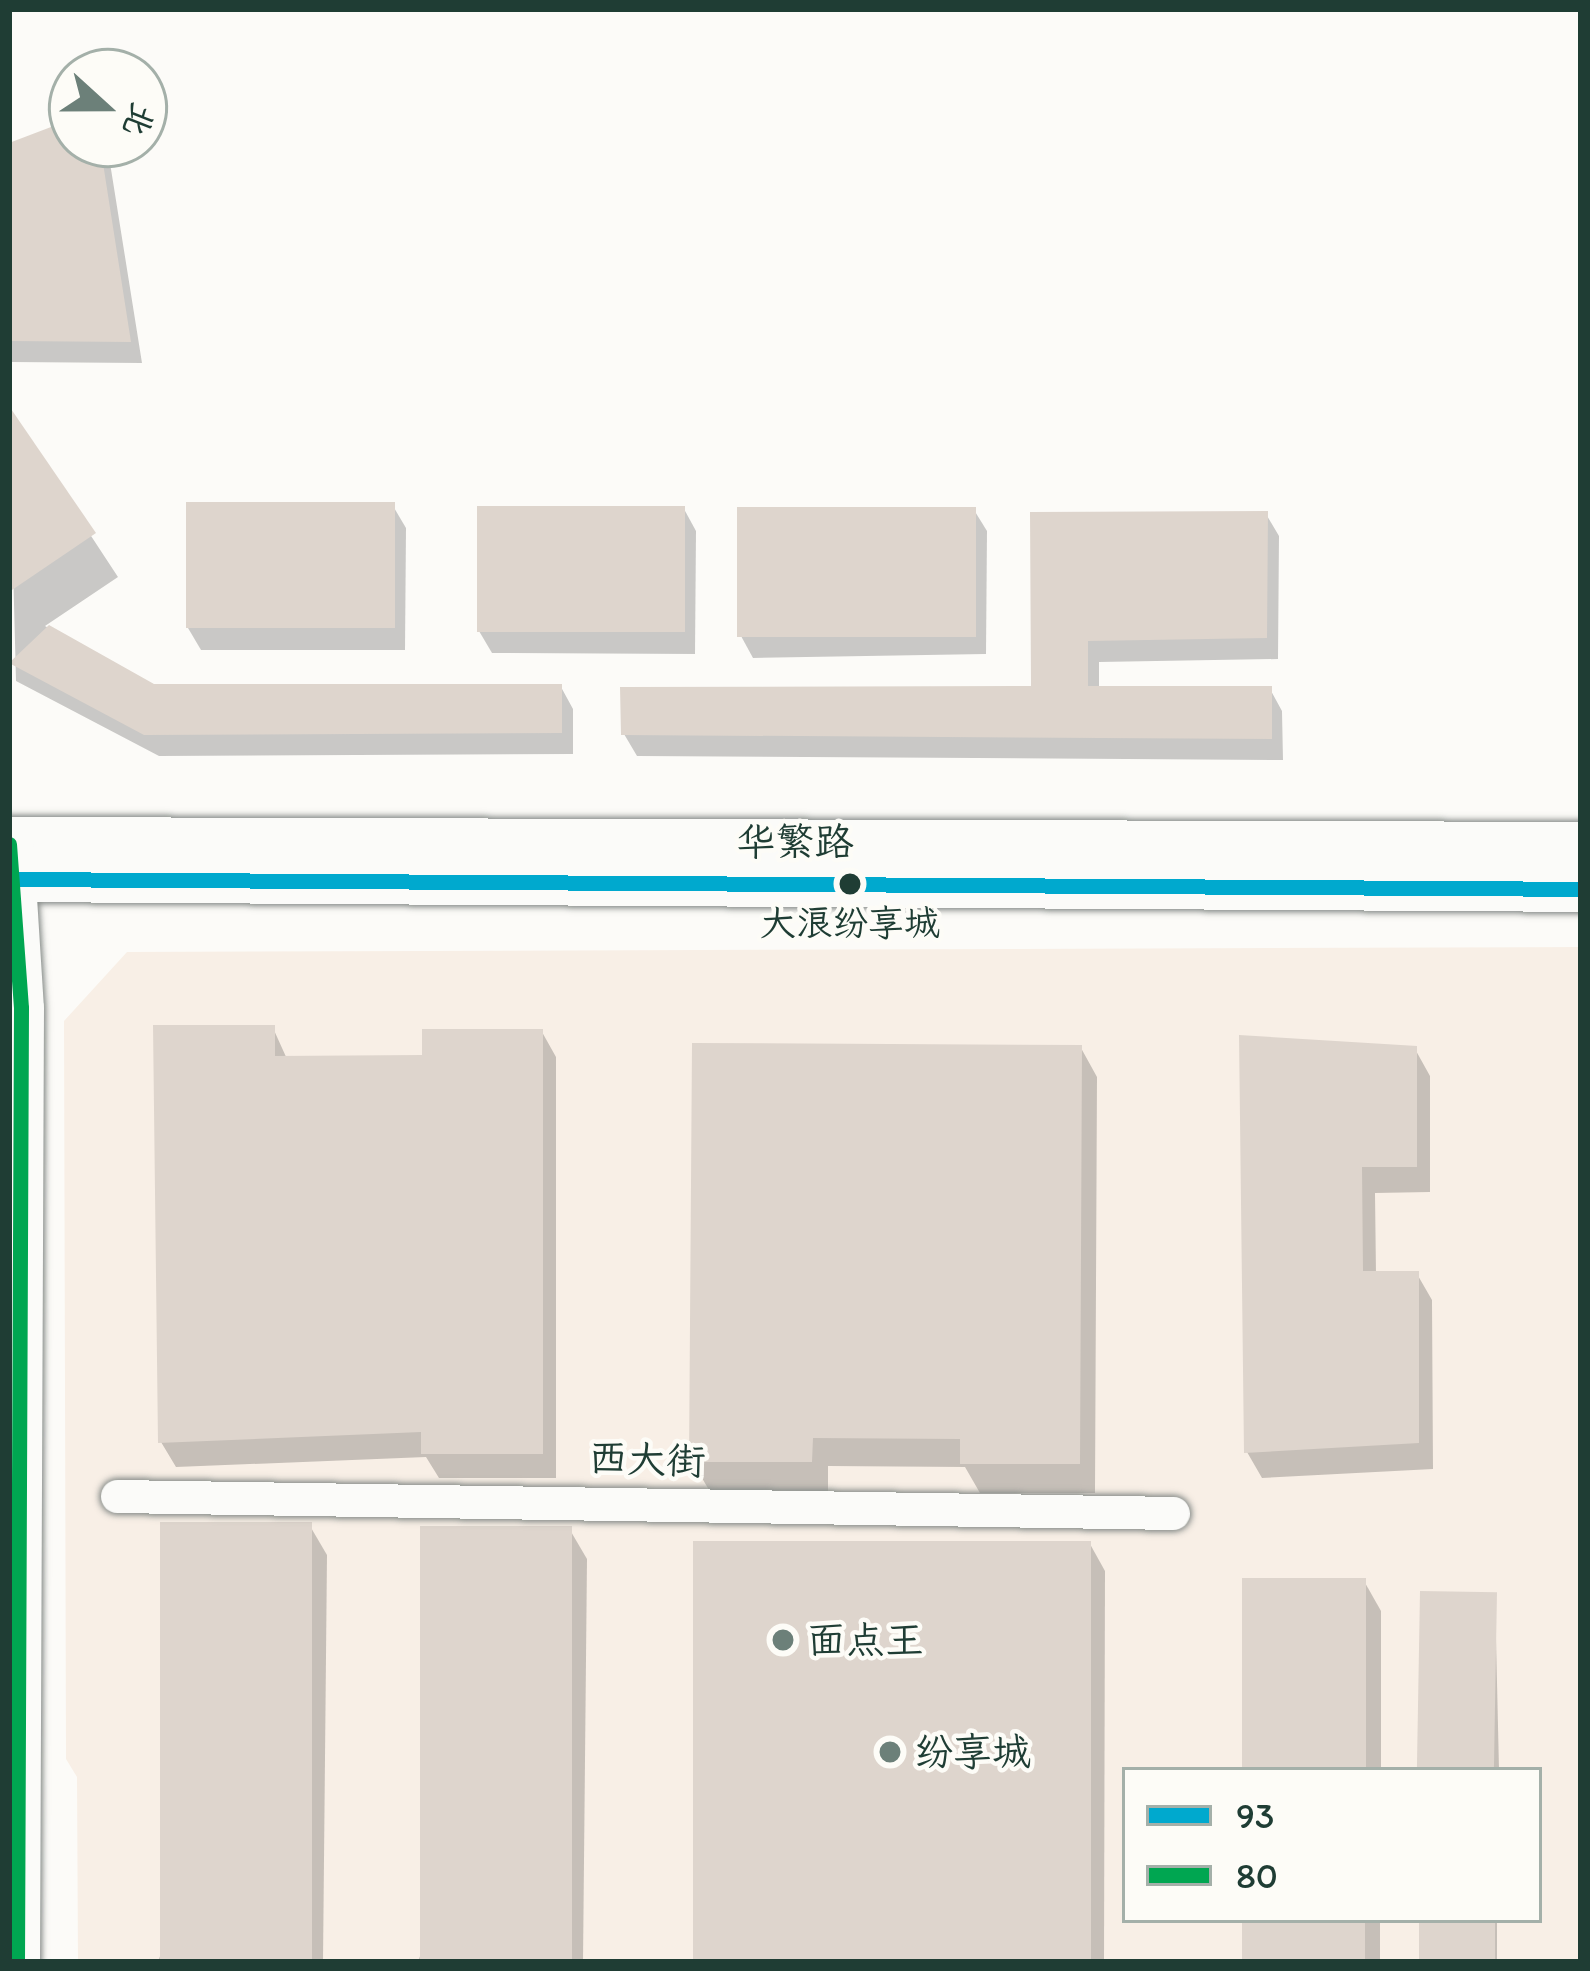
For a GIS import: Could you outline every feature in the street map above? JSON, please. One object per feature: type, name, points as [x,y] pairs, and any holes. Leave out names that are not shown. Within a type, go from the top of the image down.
[{"type":"main road","name":"华繁路","points":[[12,861],[1581,844]]},
{"type":"main road","name":"华繁路","points":[[12,861],[1581,889]]},
{"type":"main road","points":[[12,861],[17,1962]]},
{"type":"street","name":"西大街","points":[[117,1496],[1173,1513]]},
{"type":"shaded area","points":[[1581,947],[1581,1962],[78,1962],[77,1777],[66,1759],[64,1021],[127,952]]},
{"type":"building","points":[[48,128],[48,168],[104,168],[131,342],[9,341],[9,143]]},
{"type":"building","points":[[9,406],[96,533],[9,592]]},
{"type":"building","points":[[186,502],[395,502],[395,628],[186,628]]},
{"type":"building","points":[[477,506],[685,506],[685,632],[477,632]]},
{"type":"building","points":[[737,507],[976,507],[976,637],[737,637]]},
{"type":"building","points":[[1268,511],[1267,638],[1088,641],[1088,686],[1272,686],[1272,739],[621,735],[620,687],[1031,686],[1030,512]]},
{"type":"building","points":[[49,625],[154,684],[562,684],[562,733],[144,735],[9,663]]},
{"type":"building","points":[[153,1025],[275,1025],[275,1056],[422,1055],[422,1029],[543,1029],[543,1454],[421,1454],[421,1432],[158,1443]]},
{"type":"building","points":[[1239,1035],[1417,1046],[1417,1167],[1362,1167],[1363,1271],[1419,1271],[1419,1443],[1244,1453]]},
{"type":"building","points":[[692,1043],[1082,1045],[1080,1464],[960,1464],[960,1439],[813,1438],[812,1462],[689,1462]]},
{"type":"building","points":[[160,1522],[312,1522],[312,1962],[160,1962]]},
{"type":"building","points":[[420,1526],[572,1526],[572,1962],[420,1962]]},
{"type":"building","points":[[693,1541],[1091,1541],[1091,1962],[693,1962]]},
{"type":"building","points":[[1242,1578],[1366,1578],[1366,1767],[1242,1767]]},
{"type":"building","points":[[1420,1591],[1497,1592],[1494,1767],[1417,1767]]},
{"type":"building","points":[[1242,1923],[1365,1923],[1365,1962],[1242,1962]]},
{"type":"building","points":[[1419,1923],[1495,1923],[1495,1962],[1419,1962]]},
{"type":"transit line","name":"80","points":[[9,844],[21,1008],[17,1962]]},
{"type":"transit line","name":"93","points":[[9,879],[1581,889]]},
{"type":"place","name":"大浪纷享城","points":[[850,884]]},
{"type":"place","name":"面点王","points":[[783,1640]]},
{"type":"place","name":"纷享城","points":[[890,1752]]}]
